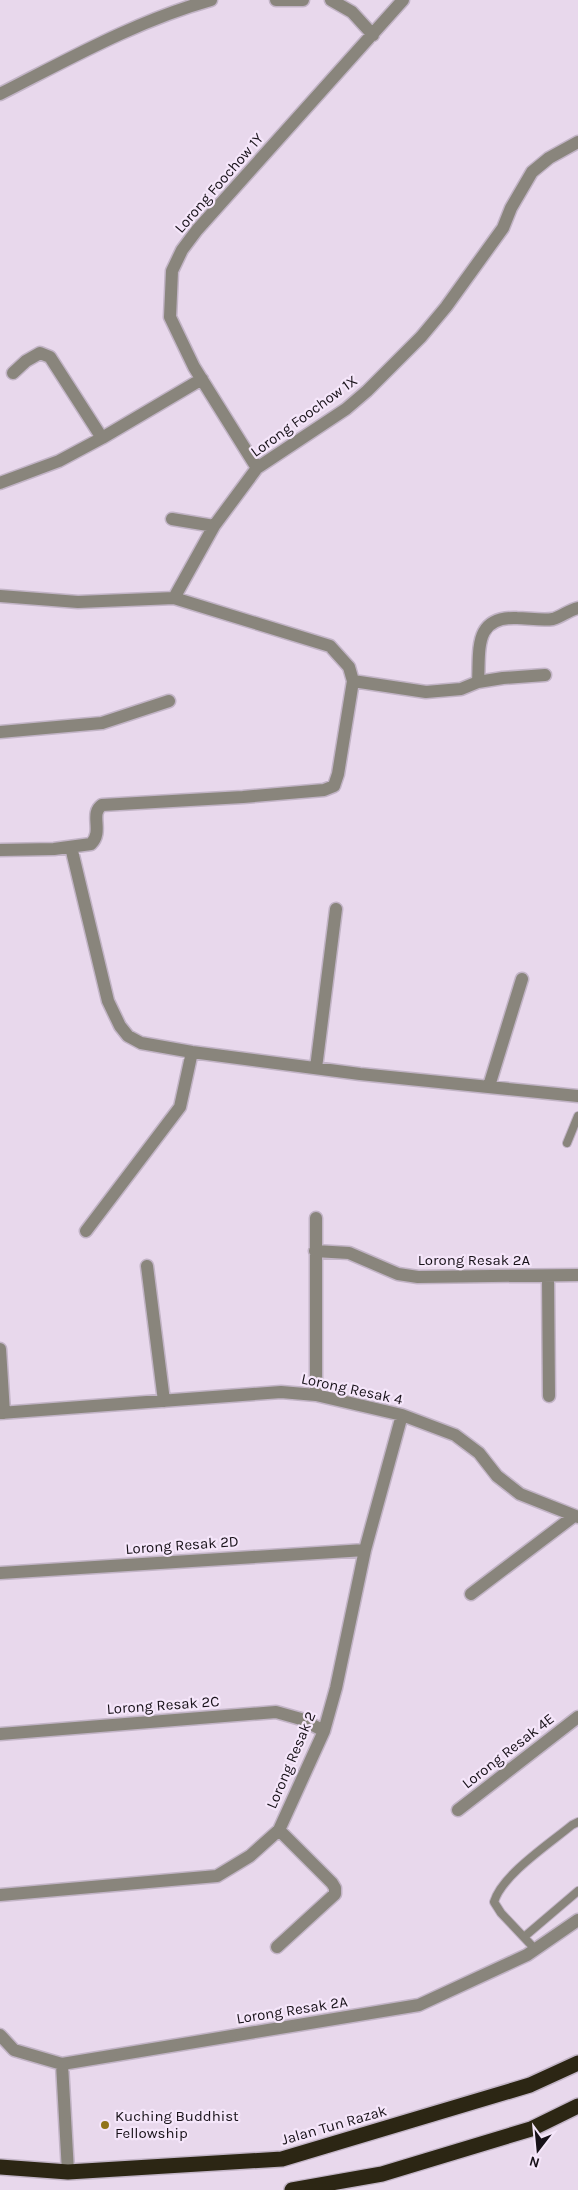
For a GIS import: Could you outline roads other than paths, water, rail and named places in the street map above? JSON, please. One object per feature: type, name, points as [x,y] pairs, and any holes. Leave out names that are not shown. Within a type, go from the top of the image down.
[{"type":"highway","name":"Jalan Tun Razak","points":[[0,2167],[68,2172],[282,2159],[530,2086],[578,2063]]},
{"type":"highway","points":[[292,2190],[382,2174],[531,2129],[578,2106]]},
{"type":"street","points":[[0,94],[116,36],[170,12],[211,0]]},
{"type":"street","points":[[276,0],[302,0]]},
{"type":"street","points":[[331,0],[352,12],[373,34]]},
{"type":"street","name":"Lorong Foochow 1Y","points":[[257,468],[194,367],[170,317],[172,271],[182,250],[230,192],[403,0]]},
{"type":"street","name":"Lorong Foochow 1X","points":[[174,598],[214,526],[257,468],[346,409],[414,344],[446,307],[499,234],[511,208],[532,172],[549,158],[578,142]]},
{"type":"street","points":[[13,373],[26,361],[40,353],[50,357],[102,438]]},
{"type":"street","points":[[0,483],[59,461],[202,379]]},
{"type":"street","points":[[172,519],[214,526]]},
{"type":"street","points":[[0,596],[78,602],[174,598],[330,646],[349,667],[353,681],[338,774],[334,786],[324,790],[243,797],[102,804],[96,814],[98,831],[94,840],[84,846],[0,850]]},
{"type":"street","points":[[478,682],[480,641],[485,627],[496,620],[509,617],[553,619],[578,608]]},
{"type":"street","points":[[353,681],[426,692],[461,689],[478,682],[545,675]]},
{"type":"street","points":[[0,732],[102,723],[169,701]]},
{"type":"street","points":[[71,847],[108,1001],[120,1026],[128,1036],[141,1043],[192,1052],[316,1068],[578,1096]]},
{"type":"street","points":[[316,1068],[336,908]]},
{"type":"street","points":[[489,1086],[522,979]]},
{"type":"street","points":[[86,1231],[180,1108],[192,1052]]},
{"type":"street","points":[[316,1218],[316,1395]]},
{"type":"street","name":"Lorong Resak 2A","points":[[315,1250],[349,1253],[398,1274],[418,1278],[578,1275]]},
{"type":"street","points":[[147,1266],[164,1401]]},
{"type":"street","points":[[548,1277],[549,1396]]},
{"type":"street","points":[[0,1349],[2,1413]]},
{"type":"street","name":"Lorong Resak 4","points":[[2,1413],[281,1392],[316,1395],[402,1415],[456,1435],[479,1453],[497,1476],[520,1494],[576,1517]]},
{"type":"street","name":"Lorong Resak 2","points":[[0,1895],[217,1876],[250,1856],[279,1830],[324,1731],[336,1688],[365,1550],[402,1415]]},
{"type":"street","points":[[470,1594],[576,1517]]},
{"type":"street","name":"Lorong Resak 2D","points":[[0,1573],[365,1550]]},
{"type":"street","name":"Lorong Resak 2C","points":[[0,1734],[276,1712],[301,1719],[324,1731]]},
{"type":"street","name":"Lorong Resak 4E","points":[[458,1810],[578,1717]]},
{"type":"street","points":[[277,1947],[332,1900],[336,1888],[279,1830]]},
{"type":"street","name":"Lorong Resak 2A","points":[[0,2035],[14,2050],[62,2064],[419,2005],[534,1949],[578,1920]]},
{"type":"street","points":[[62,2064],[68,2172]]},
{"type":"lane","points":[[567,1143],[578,1116]]},
{"type":"lane","points":[[534,1949],[501,1913],[494,1902],[496,1892],[506,1879],[578,1822]]},
{"type":"lane","points":[[524,1938],[578,1891]]},
{"type":"place","name":"Kuching Buddhist Fellowship","points":[[105,2125]]}]
